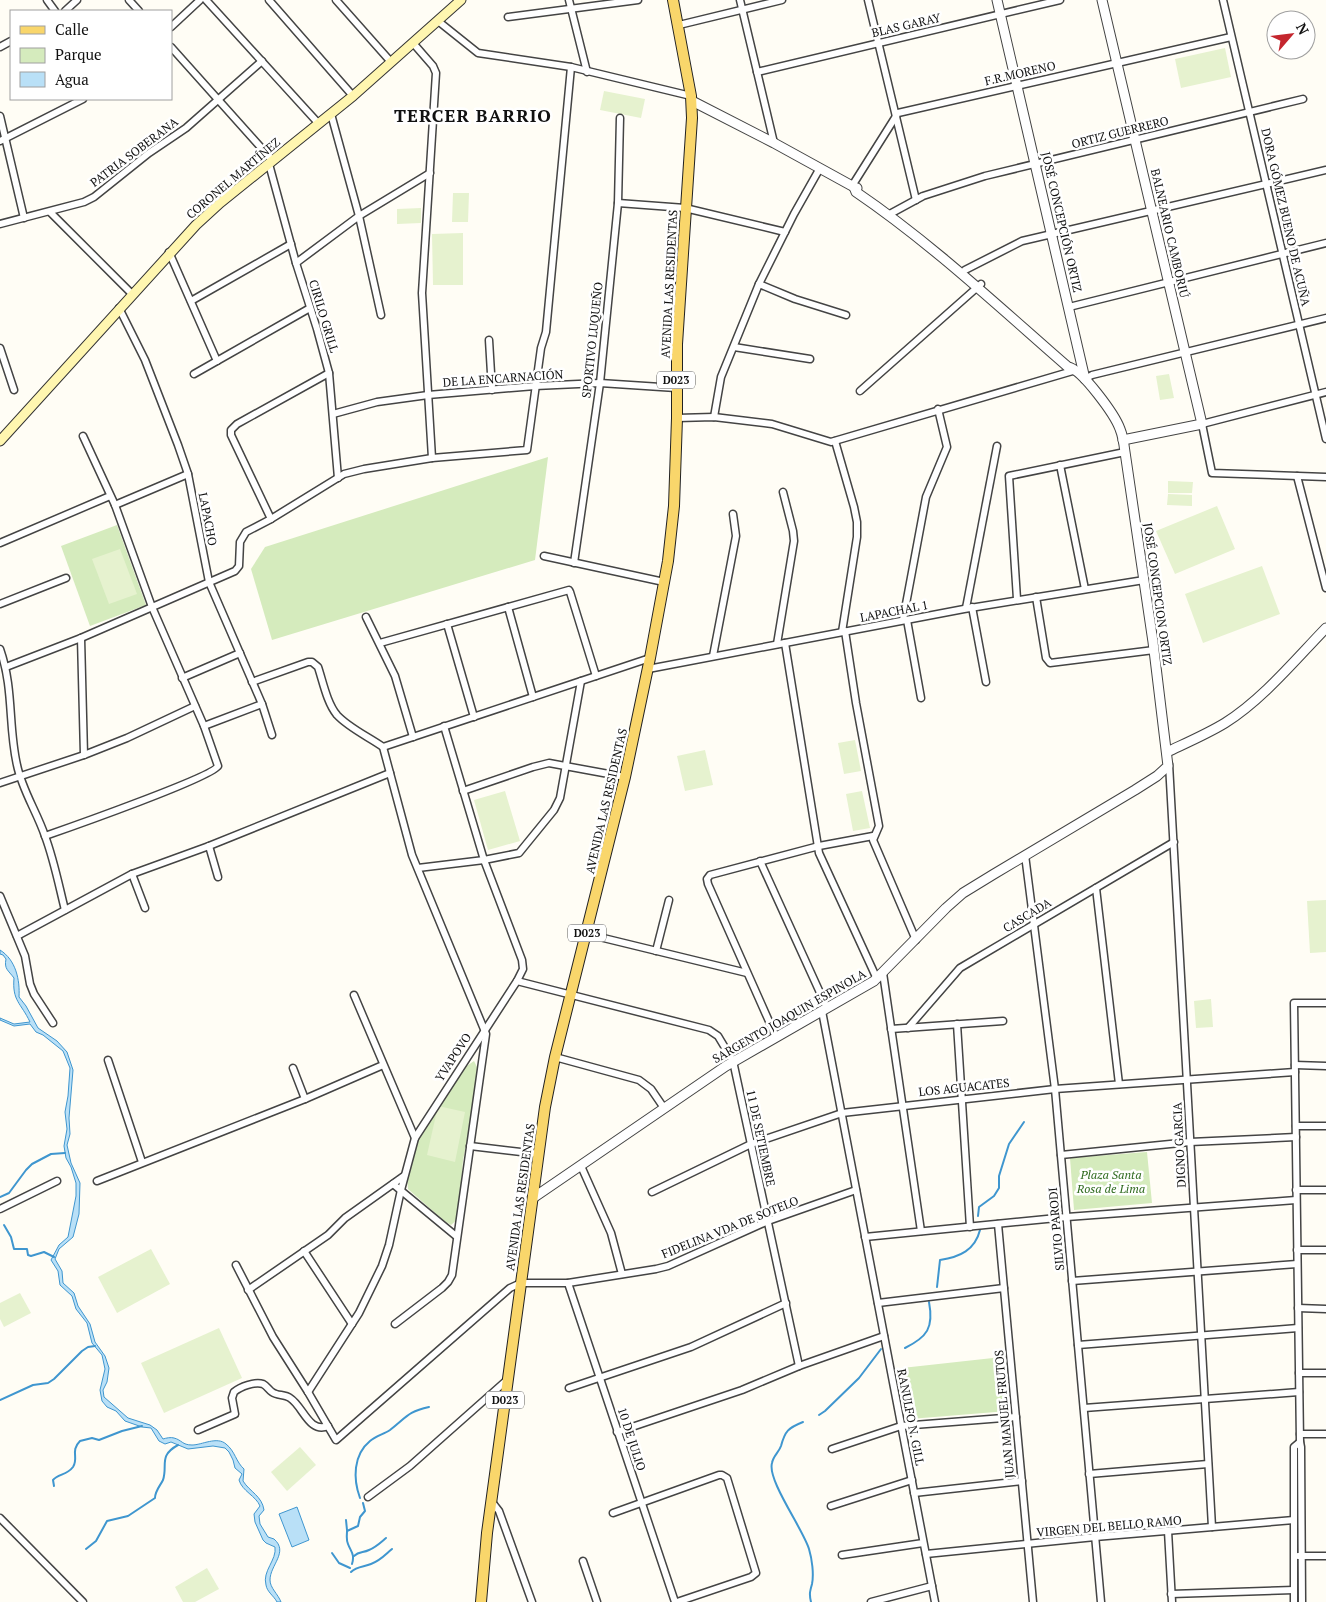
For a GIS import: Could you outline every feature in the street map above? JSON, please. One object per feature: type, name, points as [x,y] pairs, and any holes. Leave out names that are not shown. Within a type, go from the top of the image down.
[{"type":"main road","name":"CORONEL MARTÍNEZ","points":[[0,441],[169,252],[196,225],[220,203],[332,114],[461,0]]},
{"type":"main road","name":"AVENIDA LAS RESIDENTAS","points":[[480,1602],[545,1107],[555,1057],[625,777],[648,669],[672,530],[677,418],[677,344],[692,98],[673,0]]},
{"type":"street","points":[[65,10],[76,0]]},
{"type":"street","points":[[129,0],[139,10]]},
{"type":"street","points":[[172,26],[200,0]]},
{"type":"street","points":[[206,0],[319,124]]},
{"type":"street","points":[[269,0],[353,96]]},
{"type":"street","points":[[336,0],[391,62]]},
{"type":"street","points":[[569,0],[587,72]]},
{"type":"street","points":[[508,17],[638,0]]},
{"type":"street","points":[[740,0],[774,143]]},
{"type":"street","points":[[678,25],[782,0]]},
{"type":"street","points":[[868,0],[916,200]]},
{"type":"street","name":"JOSÉ CONCEPCIÓN ORTIZ","points":[[997,0],[1085,379],[1115,418],[1121,430],[1123,440]]},
{"type":"street","name":"BLAS GARAY","points":[[757,72],[1060,0]]},
{"type":"street","name":"BALNEARIO CAMBORIÚ","points":[[1102,0],[1212,473],[1297,476]]},
{"type":"street","name":"DORA GÓMEZ BUENO DE ACUÑA","points":[[1223,0],[1326,439]]},
{"type":"street","points":[[438,21],[478,53],[571,67],[692,98],[853,187],[856,192],[891,213],[965,270],[979,286]]},
{"type":"street","name":"F.R.MORENO","points":[[896,115],[1232,37]]},
{"type":"street","points":[[413,43],[433,66],[436,73],[422,293],[432,458]]},
{"type":"street","points":[[172,48],[271,162]]},
{"type":"street","name":"PATRIA SOBERANA","points":[[0,224],[50,212],[84,202],[94,197],[149,152],[186,128],[262,61]]},
{"type":"street","points":[[6,667],[81,638],[235,571],[238,568],[242,536],[246,532],[272,519],[338,478],[364,469],[432,458],[527,450],[540,348],[546,332],[571,67]]},
{"type":"street","points":[[3,139],[81,100]]},
{"type":"street","name":"ORTIZ GUERRERO","points":[[891,213],[916,200],[985,176],[1303,100]]},
{"type":"street","points":[[332,114],[359,216],[381,315]]},
{"type":"street","points":[[853,187],[896,115]]},
{"type":"street","points":[[0,116],[3,139],[24,218]]},
{"type":"street","name":"SPORTIVO LUQUEÑO","points":[[574,562],[600,383],[618,203],[620,118]]},
{"type":"street","name":"CIRILO GRILL","points":[[271,162],[296,263],[329,373],[338,478]]},
{"type":"street","points":[[714,417],[718,387],[759,284],[820,168]]},
{"type":"street","points":[[965,270],[1012,245],[1326,170]]},
{"type":"street","points":[[296,263],[359,216],[430,173]]},
{"type":"street","points":[[618,203],[685,208],[785,232]]},
{"type":"street","points":[[50,212],[132,294]]},
{"type":"street","points":[[891,213],[1068,361],[1073,369],[1085,379],[1092,375],[1185,354],[1326,318]]},
{"type":"street","points":[[1069,307],[1326,243]]},
{"type":"street","points":[[191,301],[291,244]]},
{"type":"street","points":[[169,252],[217,361]]},
{"type":"street","points":[[759,284],[794,299],[846,315]]},
{"type":"street","points":[[860,391],[979,286]]},
{"type":"street","name":"LAPACHO","points":[[119,308],[145,360],[188,474],[209,582],[262,704],[272,735]]},
{"type":"street","points":[[194,374],[310,308]]},
{"type":"street","points":[[489,340],[492,390]]},
{"type":"street","points":[[734,347],[810,360]]},
{"type":"street","points":[[0,348],[3,367],[14,390]]},
{"type":"street","points":[[677,418],[714,417],[772,424],[833,442],[1073,369],[1080,366],[1081,358]]},
{"type":"street","points":[[272,519],[231,435],[231,430],[237,424],[329,373]]},
{"type":"street","name":"DE LA ENCARNACIÓN","points":[[332,414],[377,402],[428,395],[535,386],[600,383],[676,388]]},
{"type":"street","points":[[1123,440],[1202,424],[1326,392]]},
{"type":"street","points":[[920,698],[905,620],[926,497],[947,447],[938,410]]},
{"type":"street","points":[[45,836],[137,802],[217,769],[218,761],[152,607],[115,505],[83,436]]},
{"type":"street","name":"JOSÉ CONCEPCION ORTIZ","points":[[1123,440],[1154,650],[1167,756]]},
{"type":"street","points":[[833,442],[857,522],[857,537],[843,632],[879,826],[873,836],[875,847],[916,940]]},
{"type":"street","points":[[986,682],[969,608],[997,446]]},
{"type":"street","points":[[1017,599],[1008,478],[1011,475],[1125,452]]},
{"type":"street","points":[[1060,465],[1085,589]]},
{"type":"street","points":[[115,505],[188,474]]},
{"type":"street","points":[[1326,477],[1297,476],[1326,588]]},
{"type":"street","points":[[776,644],[794,540],[783,492]]},
{"type":"street","points":[[0,543],[110,496]]},
{"type":"street","points":[[713,656],[736,536],[733,514]]},
{"type":"street","points":[[544,556],[664,582]]},
{"type":"street","points":[[0,604],[66,578]]},
{"type":"street","name":"LAPACHAL 1","points":[[648,669],[1017,599],[1144,580]]},
{"type":"street","points":[[380,643],[568,590],[596,676]]},
{"type":"street","points":[[1036,597],[1046,658],[1050,663],[1154,650]]},
{"type":"street","points":[[508,607],[533,697]]},
{"type":"street","points":[[366,617],[397,682],[413,737]]},
{"type":"street","points":[[448,624],[474,717]]},
{"type":"street","points":[[1167,756],[1211,731],[1241,711],[1326,628]]},
{"type":"street","points":[[81,638],[84,755]]},
{"type":"street","points":[[785,643],[819,853],[880,976],[891,1029],[921,1231]]},
{"type":"street","points":[[0,649],[6,667],[10,695],[14,752],[20,776],[45,836],[65,910]]},
{"type":"street","points":[[182,678],[240,653]]},
{"type":"street","points":[[383,747],[650,658]]},
{"type":"street","points":[[252,682],[308,662],[315,664],[318,667],[336,714],[383,747],[412,855],[486,1037],[456,1236],[452,1275],[448,1282],[395,1324]]},
{"type":"street","points":[[418,868],[484,860],[516,854],[525,849],[559,802],[581,681]]},
{"type":"street","points":[[204,726],[262,704]]},
{"type":"street","points":[[0,783],[84,755],[127,738],[195,706]]},
{"type":"street","name":"YVAPOVO","points":[[308,1392],[352,1324],[382,1266],[389,1244],[400,1190],[415,1138],[523,969],[522,960],[484,860],[444,726]]},
{"type":"street","name":"DIGNO GARCIA","points":[[1167,756],[1174,842],[1212,1528]]},
{"type":"street","name":"SARGENTO JOAQUIN ESPINOLA","points":[[533,1198],[733,1061],[880,976],[963,893],[1158,776],[1168,766],[1167,756]]},
{"type":"street","points":[[463,791],[540,764],[549,763],[625,777]]},
{"type":"street","points":[[16,936],[132,874],[208,846],[390,773]]},
{"type":"street","points":[[776,1037],[707,879],[710,875],[760,861],[819,846],[873,836]]},
{"type":"street","name":"CASCADA","points":[[908,1028],[960,968],[1174,842]]},
{"type":"street","points":[[208,846],[218,878]]},
{"type":"street","name":"SILVIO PARODI","points":[[1025,855],[1055,1089],[1101,1602]]},
{"type":"street","name":"RANULFO N. GILL","points":[[760,861],[824,1010],[856,1190],[935,1602]]},
{"type":"street","points":[[132,874],[145,908]]},
{"type":"street","points":[[1096,888],[1119,1084]]},
{"type":"street","points":[[0,896],[28,963],[30,984],[34,994],[53,1023]]},
{"type":"street","points":[[656,951],[670,900]]},
{"type":"street","points":[[587,934],[747,973]]},
{"type":"street","name":"11 DE SETIEMBRE","points":[[517,981],[651,1014],[709,1030],[718,1036],[733,1061],[799,1366]]},
{"type":"street","points":[[354,995],[415,1138]]},
{"type":"street","points":[[1302,1602],[1302,1447],[1300,1442],[1299,1392],[1294,1003],[1326,1003]]},
{"type":"street","points":[[891,1029],[1003,1021]]},
{"type":"street","points":[[957,1024],[970,1226]]},
{"type":"street","points":[[555,1057],[639,1080],[651,1089],[664,1108]]},
{"type":"street","points":[[108,1060],[142,1162]]},
{"type":"street","points":[[97,1181],[305,1099],[383,1065]]},
{"type":"street","name":"LOS AGUACATES","points":[[652,1192],[751,1144],[842,1113],[1055,1089],[1187,1080],[1326,1066]]},
{"type":"street","points":[[293,1068],[305,1099]]},
{"type":"street","points":[[1296,1126],[1326,1126]]},
{"type":"street","points":[[1061,1154],[1190,1142],[1296,1137]]},
{"type":"street","points":[[470,1146],[538,1154]]},
{"type":"street","points":[[581,1166],[611,1233],[622,1274]]},
{"type":"street","points":[[248,1290],[328,1235],[345,1218],[404,1176]]},
{"type":"street","points":[[0,1209],[57,1181]]},
{"type":"street","points":[[393,1184],[456,1236]]},
{"type":"street","name":"FIDELINA VDA DE SOTELO","points":[[521,1284],[568,1283],[668,1266],[768,1222],[856,1190]]},
{"type":"street","points":[[1296,1190],[1326,1190]]},
{"type":"street","points":[[865,1237],[1067,1217],[1296,1200]]},
{"type":"street","name":"JUAN MANUEL FRUTOS","points":[[998,1224],[1033,1602]]},
{"type":"street","points":[[1297,1250],[1326,1250]]},
{"type":"street","points":[[304,1251],[352,1324]]},
{"type":"street","points":[[1072,1281],[1297,1264]]},
{"type":"street","points":[[236,1265],[273,1337],[336,1440],[510,1288],[521,1284]]},
{"type":"street","name":"10 DE JULIO","points":[[568,1283],[601,1378],[641,1504],[676,1602]]},
{"type":"street","points":[[878,1303],[1004,1288]]},
{"type":"street","points":[[569,1388],[692,1347],[786,1303]]},
{"type":"street","points":[[1298,1308],[1326,1309]]},
{"type":"street","points":[[1078,1345],[1298,1328]]},
{"type":"street","points":[[617,1432],[742,1390],[799,1366],[884,1336]]},
{"type":"street","points":[[1299,1373],[1326,1373]]},
{"type":"street","points":[[368,1497],[410,1466],[508,1380]]},
{"type":"street","points":[[198,1430],[233,1415],[236,1411],[232,1398],[234,1392],[244,1386],[260,1384],[266,1386],[274,1394],[284,1395],[292,1399],[317,1427],[328,1426]]},
{"type":"street","points":[[1084,1408],[1299,1392]]},
{"type":"street","points":[[832,1449],[901,1426],[1016,1417]]},
{"type":"street","points":[[1300,1434],[1326,1434]]},
{"type":"street","points":[[1294,1602],[1294,1446],[1300,1442]]},
{"type":"street","points":[[1090,1474],[1208,1464]]},
{"type":"street","points":[[613,1512],[641,1504],[719,1475],[725,1476],[729,1480],[756,1573],[751,1578],[676,1602]]},
{"type":"street","points":[[831,1506],[912,1480]]},
{"type":"street","points":[[914,1493],[1022,1480]]},
{"type":"street","points":[[492,1502],[499,1511],[532,1602]]},
{"type":"street","points":[[0,1518],[3,1527],[83,1602]]},
{"type":"street","name":"VIRGEN DEL BELLO RAMO","points":[[926,1554],[1294,1520]]},
{"type":"street","points":[[1168,1532],[1172,1602]]},
{"type":"street","points":[[842,1555],[924,1543]]},
{"type":"street","points":[[1294,1556],[1326,1556]]},
{"type":"street","points":[[583,1561],[597,1602]]},
{"type":"street","points":[[871,1602],[932,1586]]},
{"type":"street","points":[[1172,1594],[1294,1590]]},
{"type":"green space","points":[[1225,48],[1231,77],[1181,88],[1175,59]]},
{"type":"green space","points":[[604,91],[645,99],[641,118],[600,110]]},
{"type":"green space","points":[[453,193],[469,193],[468,222],[452,222]]},
{"type":"green space","points":[[421,208],[421,223],[397,224],[397,209]]},
{"type":"green space","points":[[463,233],[463,285],[433,285],[432,234]]},
{"type":"green space","points":[[1169,374],[1174,398],[1160,400],[1156,376]]},
{"type":"green space","points":[[548,457],[535,560],[272,640],[251,569],[265,547]]},
{"type":"green space","points":[[1168,481],[1193,482],[1192,493],[1168,493]]},
{"type":"green space","points":[[1168,494],[1192,495],[1192,506],[1167,505]]},
{"type":"green space","points":[[1217,506],[1235,549],[1175,574],[1156,531]]},
{"type":"green space","points":[[117,525],[146,605],[90,626],[61,546]]},
{"type":"green space","points":[[120,549],[137,594],[109,604],[92,559]]},
{"type":"green space","points":[[1262,566],[1280,614],[1203,643],[1185,594]]},
{"type":"green space","points":[[855,740],[861,771],[844,774],[838,743]]},
{"type":"green space","points":[[705,750],[713,785],[685,791],[677,756]]},
{"type":"green space","points":[[505,791],[520,841],[488,850],[474,800]]},
{"type":"green space","points":[[862,791],[870,828],[853,831],[846,794]]},
{"type":"green space","points":[[1326,900],[1326,952],[1310,953],[1307,901]]},
{"type":"green space","points":[[1211,999],[1213,1027],[1196,1028],[1194,1001]]},
{"type":"green space","points":[[474,1061],[478,1069],[476,1099],[463,1160],[458,1219],[451,1225],[408,1189],[407,1175],[418,1139],[458,1072]]},
{"type":"green space","points":[[438,1106],[465,1112],[455,1162],[427,1155]]},
{"type":"green space","name":"Plaza Santa Rosa de Lima","points":[[1147,1152],[1152,1203],[1074,1210],[1070,1158]]},
{"type":"green space","points":[[151,1249],[170,1284],[117,1313],[98,1277]]},
{"type":"green space","points":[[20,1293],[31,1313],[4,1327],[0,1319],[0,1303]]},
{"type":"green space","points":[[219,1328],[242,1378],[164,1413],[141,1363]]},
{"type":"green space","points":[[1002,1357],[1008,1411],[910,1419],[902,1368]]},
{"type":"green space","points":[[300,1447],[316,1465],[287,1491],[271,1472]]},
{"type":"green space","points":[[207,1568],[219,1589],[195,1602],[183,1602],[175,1587]]},
{"type":"water","points":[[0,950],[10,959],[16,971],[19,997],[38,1028],[57,1041],[67,1052],[73,1070],[69,1118],[70,1134],[67,1145],[71,1163],[80,1183],[79,1214],[73,1237],[59,1249],[55,1259],[62,1271],[63,1283],[74,1293],[78,1306],[90,1324],[95,1342],[105,1356],[109,1368],[107,1382],[103,1390],[104,1397],[128,1418],[150,1425],[157,1430],[163,1439],[173,1438],[192,1445],[218,1441],[229,1447],[244,1469],[243,1481],[263,1505],[264,1510],[259,1516],[260,1524],[268,1537],[274,1539],[280,1549],[270,1580],[271,1586],[281,1602],[277,1602],[269,1592],[265,1580],[274,1556],[275,1547],[263,1540],[255,1522],[254,1514],[260,1506],[241,1484],[239,1480],[242,1474],[235,1468],[229,1452],[225,1448],[213,1446],[188,1449],[171,1442],[165,1444],[159,1441],[151,1428],[125,1421],[116,1411],[107,1407],[102,1401],[100,1390],[105,1369],[102,1355],[92,1343],[87,1323],[76,1309],[72,1296],[60,1285],[58,1271],[51,1260],[59,1245],[68,1237],[76,1196],[76,1183],[66,1158],[64,1146],[67,1129],[65,1112],[70,1068],[63,1051],[43,1035],[36,1032],[30,1024],[14,1026],[0,1020],[0,1018],[14,1024],[30,1022],[16,997],[14,978],[7,969],[6,959],[0,954]]},
{"type":"water","points":[[297,1507],[309,1540],[292,1547],[279,1514]]},
{"type":"waterway","points":[[978,1216],[979,1207],[994,1196],[999,1188],[999,1176],[1009,1144],[1024,1122]]},
{"type":"waterway","points":[[0,1197],[9,1193],[32,1164],[51,1154],[65,1153]]},
{"type":"waterway","points":[[4,1225],[11,1237],[14,1249],[27,1249],[28,1255],[31,1256],[44,1252],[54,1257]]},
{"type":"waterway","points":[[937,1287],[940,1260],[954,1257],[966,1251],[974,1243],[980,1230]]},
{"type":"waterway","points":[[905,1348],[919,1340],[927,1331],[930,1319],[929,1302]]},
{"type":"waterway","points":[[0,1400],[33,1385],[48,1383],[82,1351],[88,1347],[95,1346]]},
{"type":"waterway","points":[[819,1415],[859,1378],[881,1349]]},
{"type":"waterway","points":[[360,1498],[356,1483],[356,1468],[360,1453],[364,1447],[372,1439],[390,1430],[411,1413],[429,1407]]},
{"type":"waterway","points":[[803,1422],[794,1426],[786,1433],[772,1463],[772,1471],[780,1492],[809,1549],[813,1571],[810,1593],[811,1602]]},
{"type":"waterway","points":[[54,1486],[53,1480],[68,1472],[75,1464],[75,1451],[80,1441],[92,1438],[99,1440],[142,1426]]},
{"type":"waterway","points":[[86,1549],[96,1541],[107,1521],[128,1516],[155,1498],[163,1480],[166,1457],[178,1445]]},
{"type":"waterway","points":[[352,1564],[353,1555],[347,1542],[347,1531],[358,1526],[360,1517],[365,1511],[363,1503]]},
{"type":"waterway","points":[[346,1520],[347,1530]]},
{"type":"waterway","points":[[354,1556],[374,1548],[386,1538]]},
{"type":"waterway","points":[[351,1572],[377,1561],[392,1549]]},
{"type":"waterway","points":[[332,1553],[339,1563],[350,1568]]},
{"type":"district","name":"TERCER BARRIO","points":[[473,115]]}]
